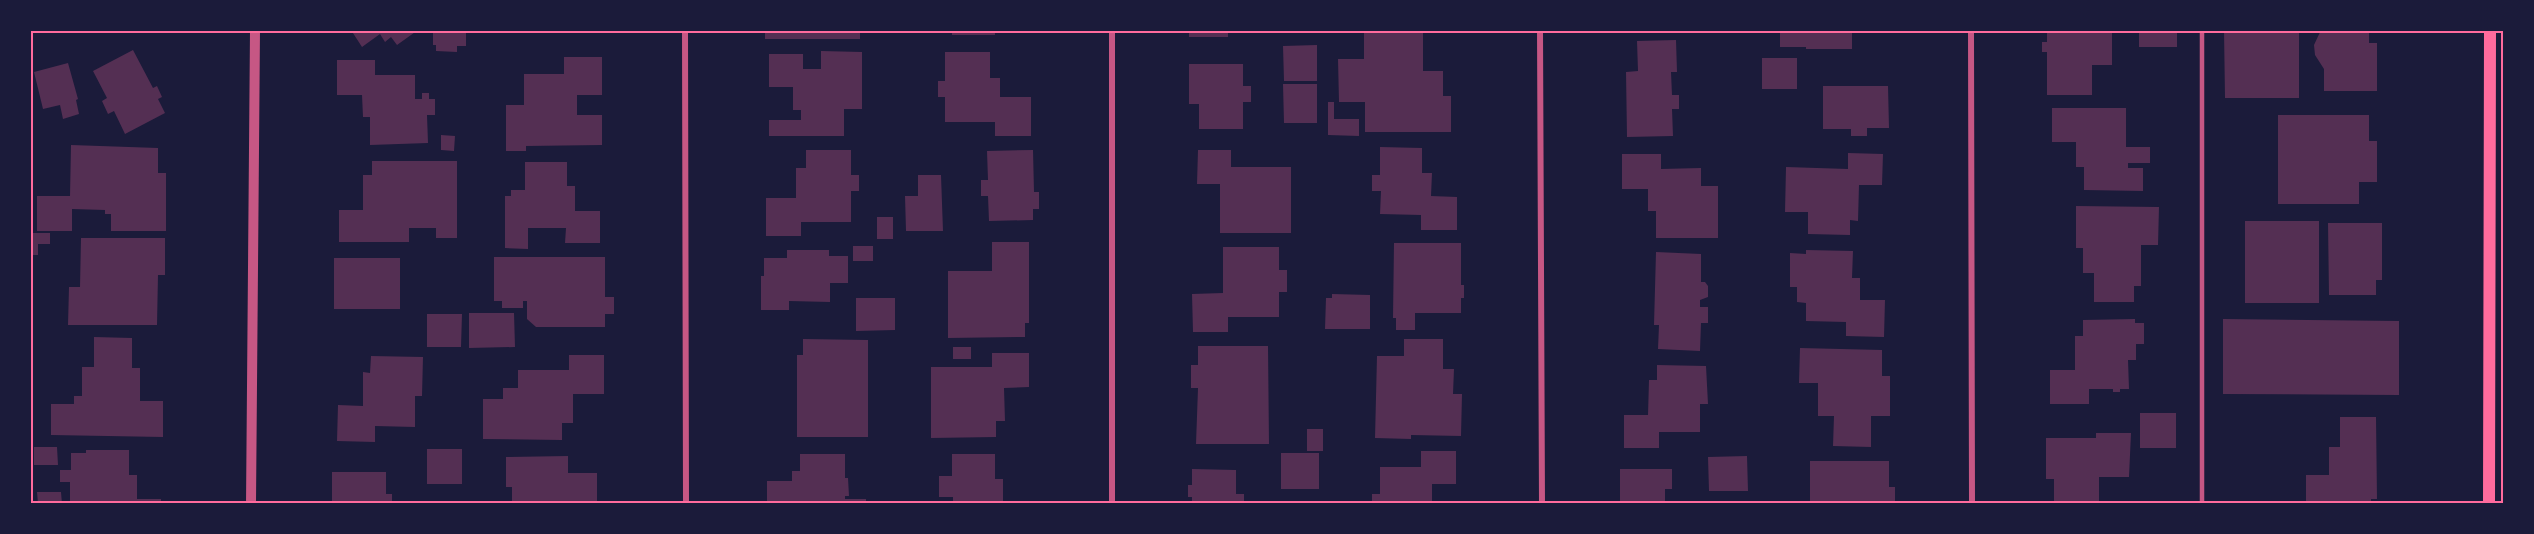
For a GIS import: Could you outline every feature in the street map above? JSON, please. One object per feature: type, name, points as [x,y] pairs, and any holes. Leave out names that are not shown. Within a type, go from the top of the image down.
[{"type":"main road","points":[[2489,504],[2490,30]]},
{"type":"street","points":[[251,504],[255,30]]},
{"type":"street","points":[[685,30],[686,504]]},
{"type":"street","points":[[1112,30],[1112,504]]},
{"type":"street","points":[[1540,30],[1542,504]]},
{"type":"street","points":[[1971,30],[1972,504]]},
{"type":"lane","points":[[2202,30],[2202,504]]},
{"type":"building","points":[[351,30],[418,30],[397,45],[391,37],[385,42],[380,34],[362,47]]},
{"type":"building","points":[[435,30],[466,30],[466,46],[457,46],[457,52],[436,51],[436,45],[433,45]]},
{"type":"building","points":[[765,30],[860,30],[860,39],[765,39]]},
{"type":"building","points":[[952,30],[995,30],[995,35],[952,35]]},
{"type":"building","points":[[1189,30],[1228,30],[1228,37],[1189,37]]},
{"type":"building","points":[[1780,30],[1859,30],[1859,33],[1852,33],[1852,49],[1806,49],[1806,47],[1780,47]]},
{"type":"building","points":[[2047,30],[2112,30],[2112,65],[2092,65],[2092,95],[2047,95],[2047,52],[2042,52],[2042,42],[2047,42]]},
{"type":"building","points":[[2139,30],[2177,30],[2177,47],[2139,47]]},
{"type":"building","points":[[2224,30],[2299,30],[2299,98],[2225,98]]},
{"type":"building","points":[[2321,30],[2369,30],[2369,43],[2377,43],[2377,91],[2324,91],[2324,69],[2315,55],[2314,45]]},
{"type":"building","points":[[1423,31],[1423,71],[1443,71],[1443,96],[1451,96],[1451,132],[1365,132],[1365,102],[1339,102],[1338,59],[1364,59],[1364,32]]},
{"type":"building","points":[[1676,40],[1677,72],[1671,72],[1672,95],[1679,95],[1679,109],[1672,109],[1673,136],[1627,137],[1626,72],[1638,71],[1637,41]]},
{"type":"building","points":[[1317,45],[1317,81],[1284,81],[1283,46]]},
{"type":"building","points":[[133,50],[153,88],[157,86],[162,97],[158,99],[165,113],[125,134],[114,111],[108,114],[102,101],[107,98],[93,71]]},
{"type":"building","points":[[821,51],[862,52],[862,109],[844,109],[844,136],[769,136],[769,120],[801,120],[801,110],[793,110],[793,87],[769,87],[769,54],[803,54],[803,69],[821,69]]},
{"type":"building","points":[[945,52],[990,52],[990,78],[1000,78],[1000,97],[1031,97],[1031,136],[995,136],[995,122],[945,122],[945,97],[938,97],[938,81],[945,81]]},
{"type":"building","points":[[564,57],[602,57],[602,95],[577,95],[577,115],[602,115],[602,145],[526,146],[526,151],[506,151],[506,105],[524,105],[524,74],[564,74]]},
{"type":"building","points":[[1762,58],[1797,58],[1797,89],[1762,89]]},
{"type":"building","points":[[337,60],[375,60],[375,75],[415,75],[415,99],[422,99],[422,93],[429,93],[429,99],[435,99],[435,115],[427,115],[428,143],[370,145],[370,117],[363,117],[362,95],[337,95]]},
{"type":"building","points":[[68,63],[78,99],[76,100],[79,114],[63,119],[60,105],[43,109],[34,72]]},
{"type":"building","points":[[1189,64],[1243,64],[1243,86],[1251,86],[1251,102],[1243,102],[1243,129],[1199,129],[1199,104],[1189,104]]},
{"type":"building","points":[[1283,84],[1317,84],[1317,123],[1284,123]]},
{"type":"building","points":[[1823,86],[1888,86],[1889,128],[1867,128],[1867,136],[1851,136],[1851,129],[1823,129]]},
{"type":"building","points":[[1328,102],[1334,102],[1334,119],[1359,119],[1359,136],[1328,135]]},
{"type":"building","points":[[2052,108],[2126,108],[2126,147],[2150,147],[2150,163],[2128,163],[2128,168],[2143,168],[2143,191],[2084,190],[2084,167],[2076,167],[2076,142],[2052,142]]},
{"type":"building","points":[[2278,115],[2369,115],[2369,141],[2377,141],[2377,182],[2359,182],[2359,204],[2278,204]]},
{"type":"building","points":[[441,135],[455,136],[454,151],[441,150]]},
{"type":"building","points":[[71,145],[158,148],[158,173],[166,173],[166,231],[111,231],[111,214],[105,214],[105,210],[72,209],[72,231],[37,231],[37,196],[70,196]]},
{"type":"building","points":[[1380,147],[1422,148],[1422,173],[1432,173],[1431,196],[1457,197],[1457,230],[1421,230],[1421,215],[1380,214],[1381,191],[1372,191],[1372,175],[1380,175]]},
{"type":"building","points":[[806,150],[851,150],[851,175],[859,175],[859,191],[851,191],[851,222],[801,222],[801,236],[766,236],[766,198],[796,198],[796,168],[806,168]]},
{"type":"building","points":[[1033,150],[1034,192],[1039,192],[1039,209],[1033,209],[1033,220],[989,221],[988,196],[981,196],[981,180],[988,180],[987,151]]},
{"type":"building","points":[[1198,150],[1231,150],[1231,167],[1291,167],[1291,233],[1220,233],[1220,184],[1197,184]]},
{"type":"building","points":[[1848,153],[1883,154],[1882,185],[1859,185],[1858,221],[1850,220],[1850,235],[1808,234],[1808,212],[1785,212],[1786,167],[1848,169]]},
{"type":"building","points":[[1622,154],[1661,154],[1661,169],[1701,168],[1701,186],[1718,186],[1718,238],[1656,238],[1656,211],[1648,211],[1648,189],[1622,189]]},
{"type":"building","points":[[372,161],[457,161],[457,238],[436,238],[436,228],[409,228],[409,242],[339,242],[339,210],[363,210],[363,175],[372,175]]},
{"type":"building","points":[[525,162],[567,162],[567,186],[575,186],[575,211],[600,211],[600,243],[565,243],[566,228],[528,228],[528,249],[505,248],[505,196],[511,196],[511,190],[525,190]]},
{"type":"building","points":[[918,175],[941,175],[943,231],[906,231],[905,196],[918,196]]},
{"type":"building","points":[[2076,206],[2159,207],[2158,245],[2141,245],[2141,286],[2134,286],[2134,302],[2094,302],[2094,273],[2083,273],[2083,248],[2076,248]]},
{"type":"building","points":[[877,217],[893,217],[893,239],[877,239]]},
{"type":"building","points":[[2245,221],[2319,221],[2319,303],[2245,303]]},
{"type":"building","points":[[2328,223],[2382,223],[2382,280],[2376,280],[2376,295],[2329,295]]},
{"type":"building","points":[[30,233],[50,233],[50,244],[38,244],[38,255],[30,255]]},
{"type":"building","points":[[81,238],[165,238],[165,275],[158,275],[157,325],[68,325],[69,287],[80,287]]},
{"type":"building","points":[[992,242],[1029,242],[1029,323],[1025,323],[1025,337],[948,338],[948,271],[992,271]]},
{"type":"building","points":[[1394,243],[1461,243],[1461,285],[1464,285],[1464,298],[1461,298],[1461,313],[1415,313],[1415,330],[1396,330],[1396,318],[1393,318]]},
{"type":"building","points":[[853,246],[873,246],[873,261],[853,261]]},
{"type":"building","points":[[1223,247],[1279,247],[1279,270],[1287,270],[1287,292],[1279,292],[1279,317],[1228,317],[1228,332],[1193,332],[1192,294],[1223,293]]},
{"type":"building","points":[[787,250],[829,250],[829,256],[848,256],[848,283],[830,283],[830,302],[789,301],[789,310],[761,310],[761,276],[764,276],[764,258],[787,258]]},
{"type":"building","points":[[1806,250],[1853,251],[1852,278],[1860,278],[1860,300],[1885,300],[1884,337],[1846,336],[1846,322],[1806,321],[1806,303],[1797,302],[1797,287],[1790,287],[1790,253],[1806,254]]},
{"type":"building","points":[[1656,252],[1701,254],[1701,282],[1705,282],[1708,286],[1708,297],[1700,300],[1700,307],[1708,307],[1708,323],[1701,323],[1700,351],[1658,349],[1659,325],[1654,325]]},
{"type":"building","points":[[494,257],[605,257],[605,297],[614,297],[614,314],[605,314],[605,327],[536,327],[527,319],[527,301],[523,301],[523,308],[502,308],[502,301],[494,301]]},
{"type":"building","points":[[334,258],[400,258],[400,309],[334,309]]},
{"type":"building","points":[[1332,294],[1370,295],[1370,329],[1325,329],[1326,298],[1332,298]]},
{"type":"building","points":[[856,298],[895,298],[895,330],[856,331]]},
{"type":"building","points":[[469,313],[514,313],[515,347],[469,348]]},
{"type":"building","points":[[427,314],[462,314],[461,347],[427,347]]},
{"type":"building","points":[[2135,319],[2135,323],[2144,323],[2144,344],[2136,344],[2136,360],[2128,360],[2129,389],[2113,392],[2113,389],[2089,389],[2089,404],[2050,404],[2050,370],[2075,370],[2075,336],[2083,336],[2083,320]]},
{"type":"building","points":[[2223,319],[2399,321],[2399,395],[2223,394]]},
{"type":"building","points":[[94,337],[132,338],[132,368],[140,368],[140,401],[163,401],[163,437],[51,435],[51,404],[74,404],[74,396],[82,396],[82,367],[94,367]]},
{"type":"building","points":[[803,339],[868,340],[868,437],[797,437],[797,355],[803,355]]},
{"type":"building","points":[[1404,339],[1443,339],[1443,369],[1454,369],[1453,394],[1462,394],[1461,436],[1411,435],[1411,439],[1375,438],[1377,356],[1404,356]]},
{"type":"building","points":[[1198,346],[1268,346],[1269,444],[1196,444],[1198,388],[1191,388],[1191,365],[1198,365]]},
{"type":"building","points":[[953,347],[971,347],[971,359],[953,359]]},
{"type":"building","points":[[1800,348],[1882,350],[1882,376],[1890,376],[1890,416],[1871,416],[1871,447],[1833,446],[1834,416],[1818,416],[1818,383],[1799,383]]},
{"type":"building","points":[[992,353],[1029,353],[1029,387],[1004,388],[1005,421],[996,421],[996,437],[931,438],[931,367],[992,367]]},
{"type":"building","points":[[569,355],[604,355],[604,394],[573,394],[573,423],[562,423],[562,440],[483,439],[483,399],[503,399],[503,388],[518,388],[518,370],[569,370]]},
{"type":"building","points":[[371,356],[423,357],[422,396],[415,396],[415,427],[375,426],[375,442],[337,441],[338,405],[363,406],[363,372],[370,373]]},
{"type":"building","points":[[1657,365],[1706,366],[1708,404],[1700,404],[1700,432],[1659,432],[1659,448],[1624,448],[1624,415],[1648,415],[1649,380],[1657,380]]},
{"type":"building","points":[[2140,413],[2176,413],[2176,448],[2140,448]]},
{"type":"building","points":[[2340,417],[2376,417],[2377,499],[2371,499],[2371,504],[2306,504],[2306,475],[2329,475],[2329,447],[2340,447]]},
{"type":"building","points":[[1307,429],[1323,429],[1323,451],[1307,451]]},
{"type":"building","points":[[2096,433],[2131,433],[2129,477],[2099,477],[2099,503],[2054,503],[2054,479],[2046,479],[2046,438],[2096,438]]},
{"type":"building","points":[[34,447],[57,447],[58,465],[34,465]]},
{"type":"building","points":[[427,449],[462,449],[462,484],[427,484]]},
{"type":"building","points":[[86,450],[129,450],[129,475],[137,475],[137,499],[161,499],[161,504],[70,504],[70,482],[60,482],[60,470],[71,470],[71,453],[86,453]]},
{"type":"building","points":[[1421,451],[1456,451],[1456,484],[1432,484],[1432,504],[1372,504],[1372,494],[1380,494],[1380,467],[1421,467]]},
{"type":"building","points":[[1281,453],[1319,453],[1319,489],[1281,489]]},
{"type":"building","points":[[800,454],[845,454],[845,478],[848,478],[849,496],[845,496],[845,499],[866,499],[866,504],[767,504],[767,481],[792,481],[792,471],[800,471]]},
{"type":"building","points":[[952,454],[995,454],[995,479],[1003,479],[1003,504],[953,504],[953,497],[939,497],[939,476],[952,476]]},
{"type":"building","points":[[568,456],[568,473],[597,473],[597,504],[512,504],[512,487],[506,487],[506,457]]},
{"type":"building","points":[[1747,456],[1748,491],[1709,491],[1708,457]]},
{"type":"building","points":[[1810,461],[1889,461],[1889,487],[1895,487],[1895,504],[1810,504]]},
{"type":"building","points":[[1192,469],[1236,470],[1236,494],[1244,494],[1244,504],[1192,504],[1192,497],[1188,497],[1188,485],[1192,485]]},
{"type":"building","points":[[1620,469],[1672,469],[1672,489],[1665,489],[1665,504],[1620,504]]},
{"type":"building","points":[[332,472],[386,472],[386,494],[392,494],[392,504],[332,504]]},
{"type":"building","points":[[37,492],[61,492],[62,504],[38,504]]}]
